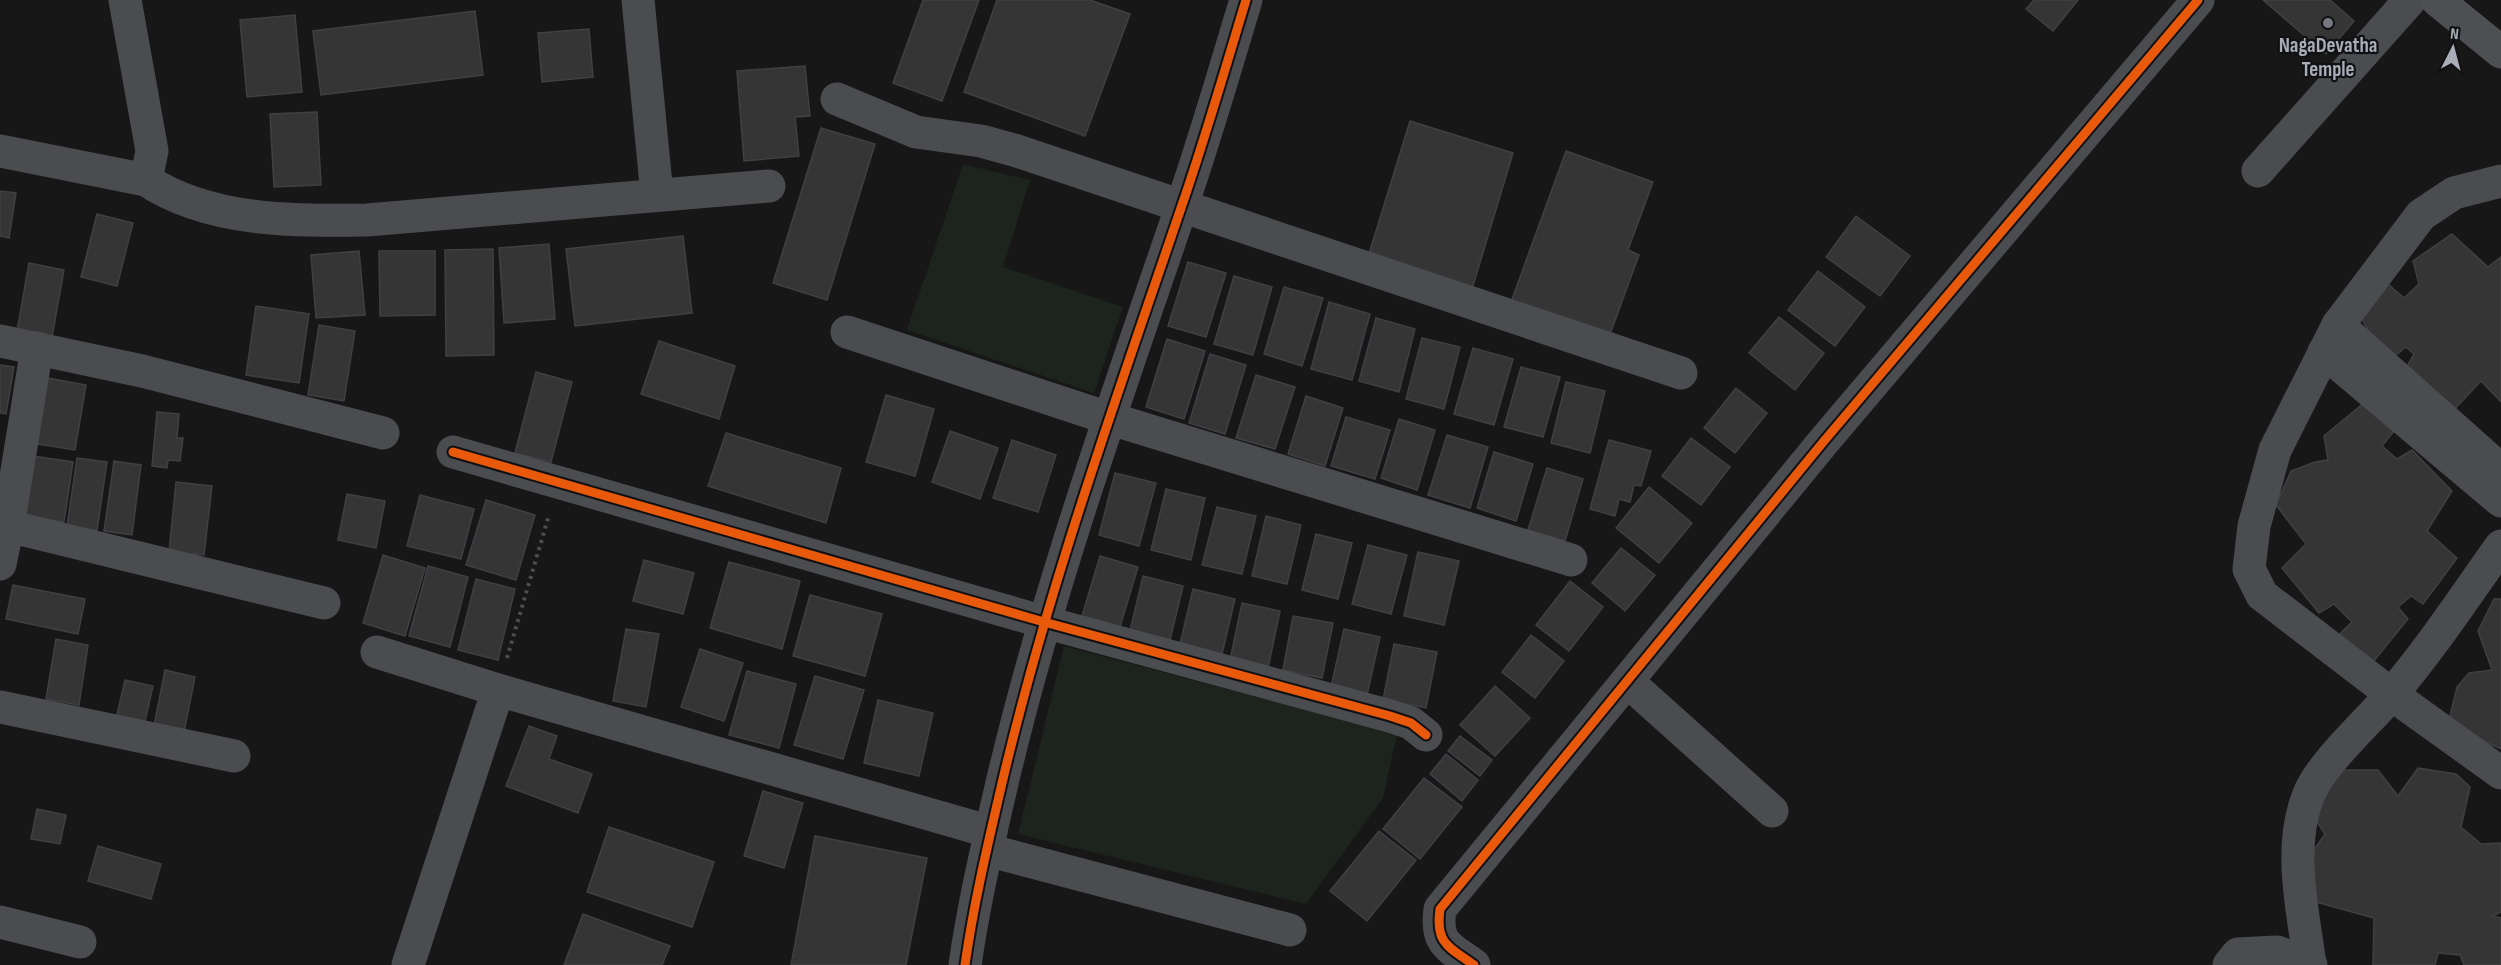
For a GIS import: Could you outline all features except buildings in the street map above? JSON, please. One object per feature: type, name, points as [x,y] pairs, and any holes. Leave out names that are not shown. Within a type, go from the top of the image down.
[{"type":"main road","points":[[2437,0],[2501,52]]},
{"type":"street","points":[[125,0],[152,151],[146,180]]},
{"type":"street","points":[[638,0],[657,195]]},
{"type":"street","points":[[965,965],[989,841],[1016,724],[1044,622],[1108,418],[1182,205],[1246,0]]},
{"type":"street","points":[[1474,965],[1443,943],[1437,927],[1440,909],[1824,441],[2198,0]]},
{"type":"street","points":[[2258,171],[2410,0]]},
{"type":"street","points":[[837,99],[916,132],[981,141],[1014,150],[1681,373]]},
{"type":"street","points":[[0,151],[146,180],[183,200],[242,214],[300,221],[367,220],[769,186]]},
{"type":"street","points":[[2501,182],[2454,193],[2421,215],[2331,339],[2276,450],[2254,526],[2249,569],[2262,595],[2391,694],[2501,773]]},
{"type":"street","points":[[847,332],[1108,418],[1571,560]]},
{"type":"street","points":[[2331,339],[2501,470]]},
{"type":"street","points":[[2331,339],[2501,501]]},
{"type":"street","points":[[0,340],[142,371],[383,433]]},
{"type":"street","points":[[0,564],[4,525],[37,348]]},
{"type":"street","points":[[453,452],[1044,622],[1390,716],[1411,723],[1426,735]]},
{"type":"street","points":[[4,525],[324,603]]},
{"type":"street","points":[[2229,965],[2238,954],[2277,952],[2311,965],[2298,855],[2301,822],[2309,794],[2320,774],[2391,694],[2501,546]]},
{"type":"street","points":[[377,652],[989,841],[1290,930]]},
{"type":"street","points":[[1627,681],[1772,811]]},
{"type":"street","points":[[408,965],[498,690]]},
{"type":"street","points":[[0,707],[234,756]]},
{"type":"street","points":[[0,922],[80,942]]},
{"type":"path","points":[[498,690],[558,483]]},
{"type":"shaded area","points":[[963,164],[1030,180],[1003,267],[1123,307],[1094,393],[907,330]]},
{"type":"shaded area","points":[[1064,646],[1397,734],[1383,798],[1306,904],[1018,834]]},
{"type":"cycle path","points":[[965,965],[989,838],[1017,721],[1059,573],[1198,156],[1246,0]]},
{"type":"cycle path","points":[[1474,965],[1451,949],[1442,937],[1439,921],[1440,909],[1824,441],[2198,0]]},
{"type":"cycle path","points":[[453,452],[1044,622],[1390,716],[1411,723],[1426,735]]},
{"type":"place","name":"NagaDevatha Temple","points":[[2328,23]]}]
